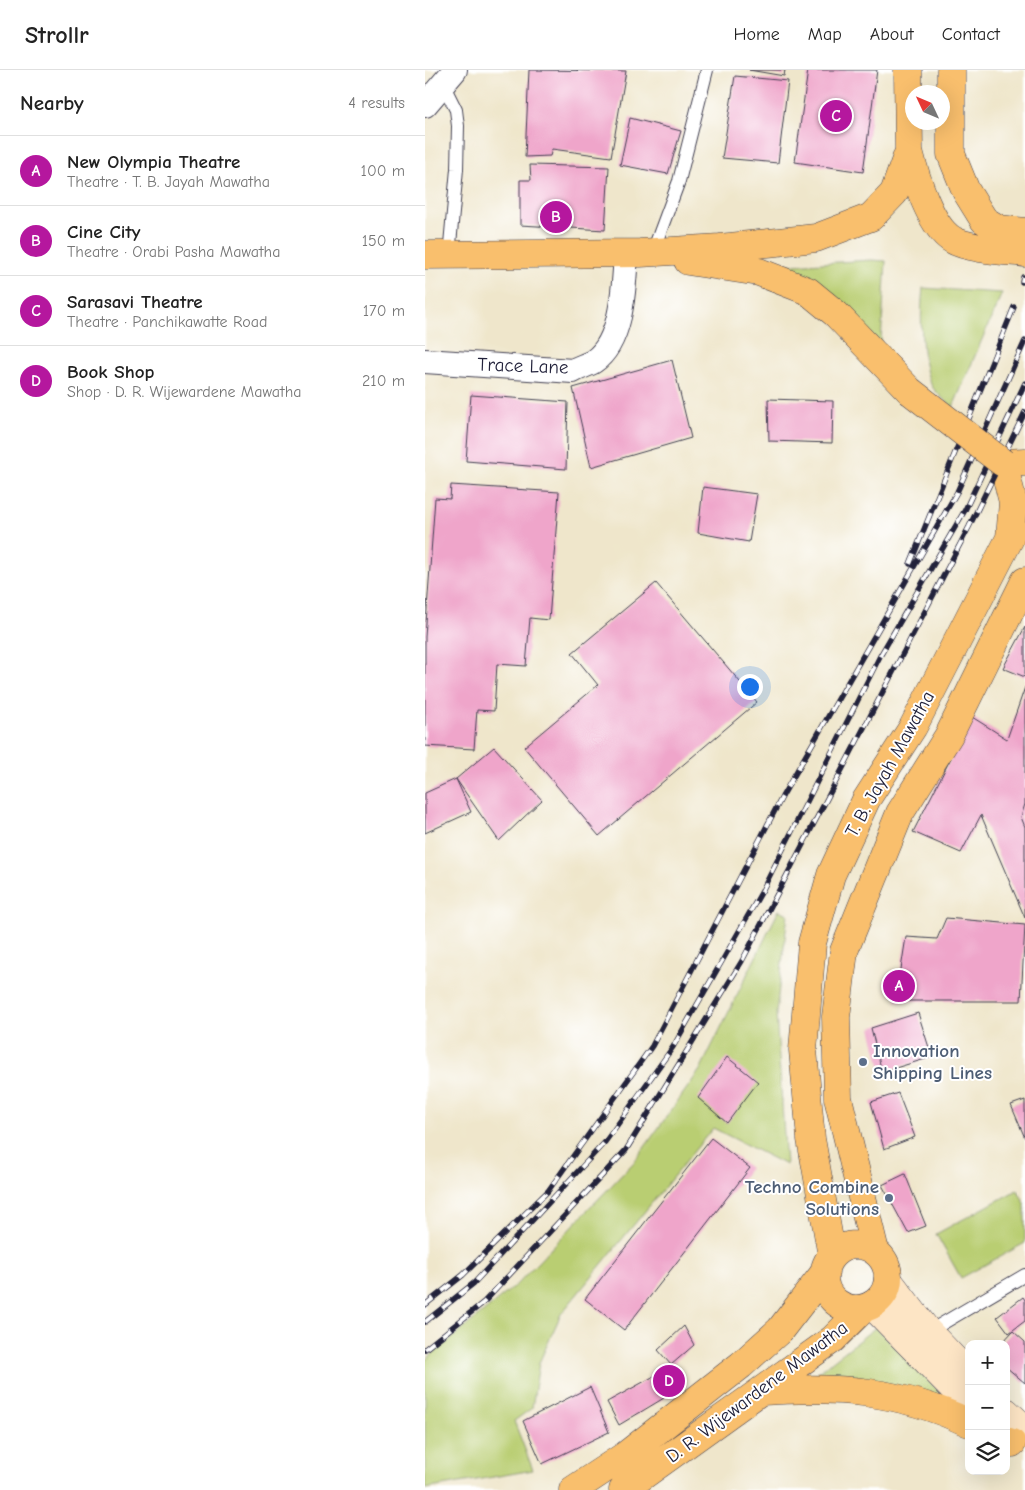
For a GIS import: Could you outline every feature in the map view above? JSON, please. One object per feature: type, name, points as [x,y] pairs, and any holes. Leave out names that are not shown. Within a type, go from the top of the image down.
[{"type":"main road","points":[[909,70],[909,151],[919,188],[939,225],[952,240],[978,247],[1025,253]]},
{"type":"main road","points":[[951,70],[951,154],[966,191],[984,220],[1012,230]]},
{"type":"main road","points":[[437,255],[639,252],[719,248],[816,238],[871,217],[894,193],[909,151]]},
{"type":"main road","points":[[639,252],[759,272],[808,291],[836,314],[909,391],[1014,463]]},
{"type":"main road","name":"T. B. Jayah Mawatha","points":[[828,1264],[811,1139],[803,1050],[812,943],[831,875],[866,800],[913,727],[1010,538],[1014,463]]},
{"type":"main road","name":"T. B. Jayah Mawatha","points":[[875,1251],[838,1098],[836,1017],[844,951],[900,813],[949,735],[1025,581]]},
{"type":"main road","points":[[831,875],[869,890]]},
{"type":"main road","points":[[853,1245],[865,1246],[875,1251],[886,1264],[888,1280],[883,1295],[868,1307],[850,1309],[839,1305],[829,1296],[825,1284],[828,1264],[842,1249],[853,1245]]},
{"type":"main road","name":"D. R. Wijewardene Mawatha","points":[[573,1490],[626,1455],[741,1365],[780,1330],[828,1264]]},
{"type":"main road","points":[[888,1280],[928,1332],[965,1371]]},
{"type":"main road","points":[[868,1307],[965,1400]]},
{"type":"main road","name":"D. R. Wijewardene Mawatha","points":[[623,1490],[833,1339],[868,1307]]},
{"type":"main road","points":[[763,1391],[814,1388],[853,1389],[903,1398],[948,1413],[965,1421]]},
{"type":"main road","points":[[1010,1425],[1015,1441]]},
{"type":"street","points":[[425,105],[449,77]]},
{"type":"street","name":"Trace Lane","points":[[425,361],[573,370],[595,361],[611,342],[624,291],[639,252]]},
{"type":"lane","points":[[639,252],[679,181],[707,70]]},
{"type":"lane","points":[[437,255],[457,169],[458,126],[449,77]]},
{"type":"lane","points":[[928,1332],[1025,1275]]},
{"type":"green space","points":[[871,260],[886,261],[881,342],[774,266]]},
{"type":"green space","points":[[923,288],[1002,293],[953,407],[933,388],[929,379],[923,353],[921,325]]},
{"type":"green space","points":[[779,910],[788,914],[776,1013],[786,1165],[713,1128],[561,1314],[539,1363],[532,1408],[514,1421],[533,1470],[425,1489],[425,1360],[516,1285],[634,1162],[700,1070]]},
{"type":"green space","points":[[1017,1190],[1025,1203],[1025,1243],[961,1278],[936,1234]]},
{"type":"green space","points":[[876,1327],[940,1392],[937,1396],[807,1381]]},
{"type":"building","points":[[529,70],[626,71],[611,157],[552,149],[550,156],[525,157]]},
{"type":"building","points":[[749,70],[785,70],[784,76]]},
{"type":"building","points":[[808,70],[877,70],[863,172],[795,162]]},
{"type":"building","points":[[735,76],[788,81],[778,163],[722,158]]},
{"type":"building","points":[[630,118],[681,131],[668,174],[620,165]]},
{"type":"building","points":[[530,165],[609,167],[605,230],[520,225],[520,180],[531,180]]},
{"type":"building","points":[[672,360],[691,438],[591,467],[573,388]]},
{"type":"building","points":[[471,395],[568,402],[566,469],[466,461]]},
{"type":"building","points":[[768,399],[833,401],[832,443],[769,441]]},
{"type":"building","points":[[451,485],[559,492],[549,620],[530,618],[526,666],[497,664],[494,711],[477,710],[474,749],[425,746],[425,637],[435,498],[450,499]]},
{"type":"building","points":[[703,487],[757,494],[749,542],[698,533]]},
{"type":"building","points":[[656,583],[757,702],[599,836],[524,747],[598,685],[572,653]]},
{"type":"building","points":[[1025,627],[1025,677],[1003,668]]},
{"type":"building","points":[[1025,687],[1025,804],[1021,817],[1025,827],[1025,918],[981,815],[961,853],[913,832],[972,717],[1007,739]]},
{"type":"building","points":[[494,747],[542,800],[499,841],[456,779]]},
{"type":"building","points":[[456,779],[471,812],[425,833],[425,793]]},
{"type":"building","points":[[946,918],[1025,925],[1021,1001],[896,1001],[906,937],[937,939]]},
{"type":"building","points":[[918,1013],[932,1057],[882,1072],[871,1028]]},
{"type":"building","points":[[727,1057],[758,1082],[727,1123],[698,1098]]},
{"type":"building","points":[[898,1093],[915,1137],[884,1149],[871,1102]]},
{"type":"building","points":[[1025,1100],[1025,1138],[1011,1105]]},
{"type":"building","points":[[711,1138],[750,1168],[624,1330],[585,1299]]},
{"type":"building","points":[[905,1174],[926,1226],[908,1233],[882,1185]]},
{"type":"building","points":[[1023,1297],[1025,1300],[1025,1321],[1009,1333],[997,1317]]},
{"type":"building","points":[[684,1326],[694,1345],[671,1365],[658,1350]]},
{"type":"building","points":[[1013,1331],[1025,1342],[1025,1383],[1010,1370],[1010,1340],[1005,1340]]},
{"type":"building","points":[[658,1374],[664,1398],[619,1425],[607,1402]]},
{"type":"building","points":[[590,1387],[609,1432],[542,1464],[523,1421]]},
{"type":"railway","points":[[1022,282],[1023,277]]},
{"type":"railway","points":[[910,564],[1014,307]]},
{"type":"railway","points":[[425,1305],[463,1275],[548,1191],[652,1046],[783,795],[957,492],[1025,341]]},
{"type":"railway","points":[[425,1322],[474,1283],[605,1142],[673,1047],[762,891],[880,656],[965,510],[1025,383]]},
{"type":"railway","points":[[425,1349],[484,1302],[626,1150],[742,961],[969,527],[1025,412]]},
{"type":"place","name":"Sarasavi Theatre","points":[[836,116]]},
{"type":"place","name":"Cine City","points":[[556,217]]},
{"type":"place","name":"New Olympia Theatre","points":[[899,986]]},
{"type":"place","name":"Innovation Shipping Lines","points":[[863,1062]]},
{"type":"place","name":"Techno Combine Solutions","points":[[889,1198]]},
{"type":"place","name":"Book Shop","points":[[669,1381]]}]
